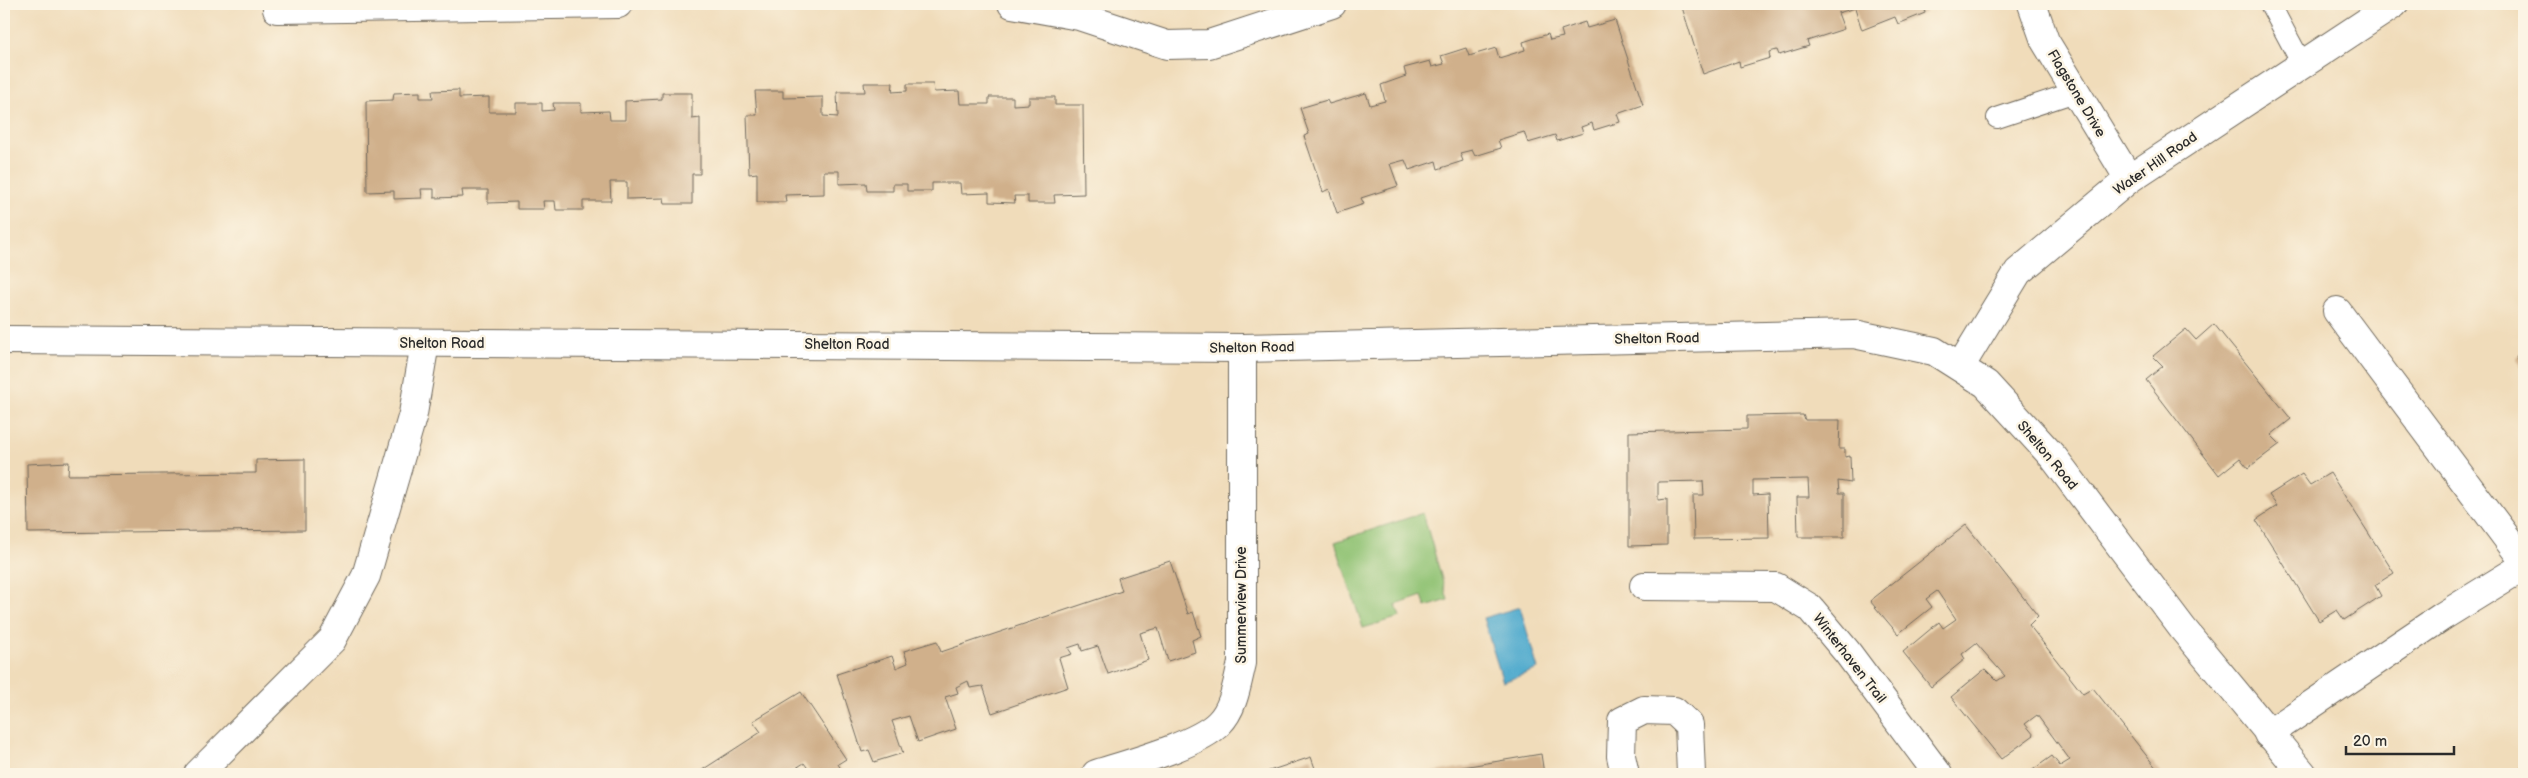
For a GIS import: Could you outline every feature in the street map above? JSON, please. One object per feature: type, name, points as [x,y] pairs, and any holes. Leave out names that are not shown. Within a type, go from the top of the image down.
[{"type":"street","points":[[277,9],[618,4]]},
{"type":"street","points":[[1012,4],[1079,16],[1167,45],[1175,45],[1209,44],[1332,4]]},
{"type":"street","name":"Flagstone Drive","points":[[2032,4],[2045,41],[2129,179]]},
{"type":"street","name":"Water Hill Road","points":[[1960,368],[2018,272],[2129,179],[2394,4]]},
{"type":"street","points":[[2337,311],[2524,561]]},
{"type":"street","name":"Shelton Road","points":[[4,340],[1242,348],[1854,334],[1934,351],[1986,384],[2054,458],[2182,629],[2303,774]]},
{"type":"street","points":[[198,774],[332,640],[366,576],[413,414],[425,343]]},
{"type":"street","name":"Summerview Drive","points":[[1096,774],[1190,741],[1219,723],[1234,698],[1242,663],[1242,348]]},
{"type":"street","points":[[2268,734],[2443,616],[2524,566]]},
{"type":"street","name":"Winterhaven Trail","points":[[1644,586],[1776,587],[1810,608],[1847,652],[1938,774]]},
{"type":"street","points":[[1625,774],[1621,756],[1622,721],[1644,710],[1659,710],[1674,711],[1690,725],[1691,774]]},
{"type":"lane","points":[[2270,4],[2302,64]]},
{"type":"lane","points":[[1997,118],[2075,92]]},
{"type":"green space","points":[[1423,513],[1448,600],[1426,607],[1422,596],[1396,605],[1400,617],[1363,628],[1335,542]]},
{"type":"water","points":[[1520,607],[1538,669],[1503,682],[1483,618]]},
{"type":"building","points":[[1681,4],[1923,4],[1925,13],[1898,24],[1895,17],[1862,30],[1855,8],[1838,13],[1844,29],[1807,41],[1809,46],[1779,55],[1777,50],[1769,52],[1770,58],[1740,67],[1739,61],[1703,74]]},
{"type":"building","points":[[1615,20],[1643,105],[1617,114],[1620,122],[1594,130],[1592,123],[1581,127],[1583,133],[1557,141],[1555,135],[1528,143],[1524,132],[1498,140],[1501,148],[1475,156],[1472,150],[1460,153],[1463,161],[1438,169],[1436,161],[1409,170],[1405,160],[1390,164],[1398,186],[1361,198],[1364,204],[1337,213],[1329,189],[1323,192],[1304,136],[1309,134],[1300,108],[1327,100],[1329,104],[1366,93],[1370,105],[1385,101],[1381,85],[1406,76],[1404,68],[1430,61],[1432,67],[1444,64],[1441,56],[1466,48],[1469,56],[1496,48],[1499,58],[1525,50],[1523,42],[1548,34],[1550,40],[1563,37],[1561,30],[1585,22],[1587,28]]},
{"type":"building","points":[[864,83],[893,83],[892,92],[907,91],[907,84],[933,84],[934,92],[959,91],[960,104],[989,104],[989,97],[1013,97],[1013,105],[1029,104],[1029,97],[1055,97],[1055,105],[1083,105],[1084,194],[1054,195],[1055,203],[1028,203],[1028,196],[1014,196],[1015,203],[989,202],[989,193],[961,194],[960,183],[932,183],[932,191],[907,191],[907,184],[893,184],[893,191],[867,191],[866,183],[839,184],[839,171],[824,171],[824,194],[785,195],[786,202],[757,202],[757,173],[749,174],[747,115],[757,115],[755,91],[783,91],[783,98],[823,97],[823,116],[838,117],[837,92],[865,92]]},
{"type":"building","points":[[459,90],[459,98],[489,97],[489,112],[516,112],[516,103],[542,103],[542,111],[554,110],[553,103],[581,103],[581,112],[609,111],[610,120],[625,120],[625,101],[662,99],[662,93],[692,93],[692,119],[700,118],[700,174],[692,174],[692,204],[665,204],[664,198],[627,199],[627,182],[610,182],[611,201],[583,201],[583,210],[556,210],[555,201],[543,201],[544,209],[517,209],[517,202],[488,203],[488,190],[462,190],[463,197],[434,198],[434,189],[421,189],[422,198],[394,199],[394,191],[367,192],[366,101],[393,100],[394,93],[420,92],[420,98],[433,98],[432,91]]},
{"type":"building","points":[[2214,324],[2291,419],[2271,435],[2280,444],[2248,468],[2240,458],[2219,475],[2146,380],[2163,366],[2153,356],[2186,329],[2196,340]]},
{"type":"building","points":[[2524,353],[2524,371],[2516,357]]},
{"type":"building","points":[[1803,415],[1805,420],[1840,420],[1839,449],[1845,449],[1845,457],[1850,456],[1851,483],[1838,481],[1839,493],[1844,493],[1844,537],[1798,537],[1797,497],[1809,497],[1808,479],[1753,480],[1753,495],[1768,494],[1769,538],[1694,539],[1693,495],[1704,495],[1703,481],[1658,482],[1658,500],[1667,499],[1667,545],[1629,546],[1629,432],[1747,429],[1747,416]]},
{"type":"building","points":[[305,459],[305,530],[28,533],[27,464],[69,462],[68,475],[256,473],[256,460]]},
{"type":"building","points":[[2330,473],[2394,573],[2375,585],[2381,596],[2344,620],[2337,610],[2319,621],[2256,520],[2277,506],[2269,495],[2302,474],[2310,485]]},
{"type":"building","points":[[1966,525],[2038,616],[2029,625],[2083,694],[2093,688],[2161,774],[2027,774],[2052,756],[2060,766],[2070,760],[2037,715],[2025,724],[2034,735],[2001,759],[1951,697],[1985,669],[1997,681],[2005,676],[1976,643],[1962,654],[1965,659],[1931,687],[1903,652],[1939,622],[1943,628],[1956,619],[1937,591],[1926,599],[1932,607],[1898,634],[1870,601]]},
{"type":"building","points":[[1170,561],[1188,614],[1193,612],[1201,636],[1192,640],[1195,652],[1168,661],[1158,628],[1140,633],[1148,660],[1108,674],[1098,646],[1082,651],[1080,644],[1068,648],[1072,654],[1059,658],[1068,687],[992,713],[983,686],[970,688],[968,681],[956,687],[958,693],[945,697],[956,729],[918,742],[909,716],[892,721],[903,753],[874,762],[869,750],[862,752],[837,674],[892,656],[896,668],[908,663],[904,651],[937,641],[941,652],[1122,591],[1118,578]]},
{"type":"building","points":[[801,692],[846,759],[838,764],[844,774],[812,774],[804,763],[788,773],[790,774],[696,774],[761,732],[753,721]]},
{"type":"building","points":[[1541,754],[1544,774],[1427,774],[1427,773]]},
{"type":"building","points":[[1311,757],[1317,774],[1260,774]]},
{"type":"building","points":[[2524,765],[2524,774],[2518,774],[2516,772]]}]
